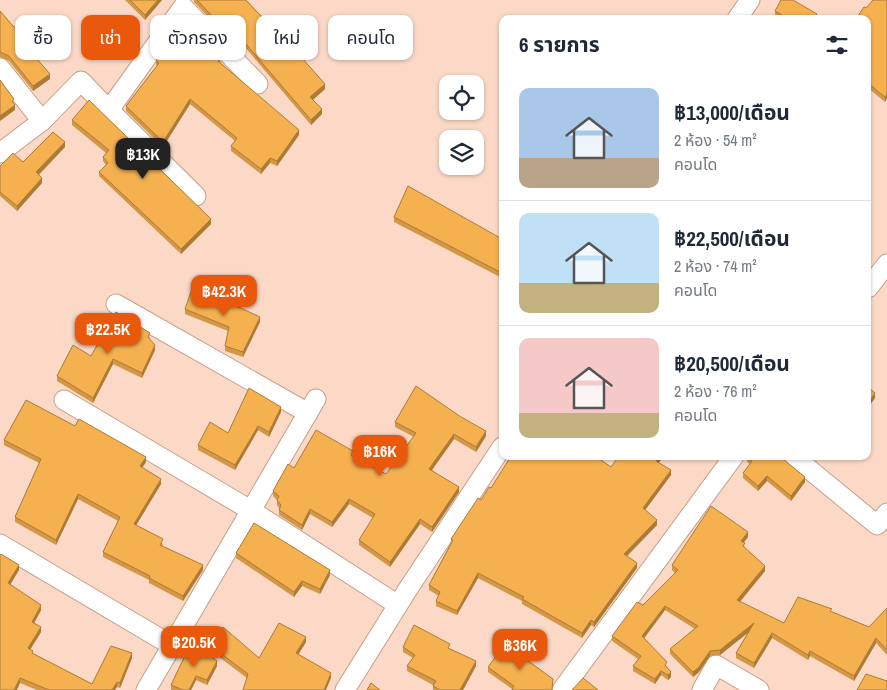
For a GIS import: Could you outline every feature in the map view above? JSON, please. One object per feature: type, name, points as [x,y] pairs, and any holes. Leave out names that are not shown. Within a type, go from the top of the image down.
[{"type":"street","points":[[740,15],[750,0]]},
{"type":"street","points":[[108,110],[183,7],[258,84]]},
{"type":"street","points":[[0,68],[42,121]]},
{"type":"street","points":[[0,153],[42,121],[81,82],[196,196]]},
{"type":"street","points":[[871,284],[887,264]]},
{"type":"street","points":[[116,304],[312,406],[146,690]]},
{"type":"street","points":[[64,400],[252,511],[398,605]]},
{"type":"street","points":[[345,690],[398,605],[499,452]]},
{"type":"street","points":[[562,690],[731,460]]},
{"type":"street","points":[[798,460],[877,525],[887,513]]},
{"type":"street","points":[[0,544],[171,646]]},
{"type":"street","points":[[702,690],[716,665],[759,690]]},
{"type":"building","points":[[130,0],[158,0],[145,15]]},
{"type":"building","points":[[197,0],[246,0],[260,15],[256,15],[256,56],[246,44],[246,15],[211,15]]},
{"type":"building","points":[[781,0],[793,0],[817,14],[782,15],[775,11]]},
{"type":"building","points":[[873,0],[887,0],[887,94],[885,97],[871,85],[871,15],[859,15],[864,7],[866,8]]},
{"type":"building","points":[[0,11],[15,28],[15,60],[38,60],[50,74],[33,86],[9,56],[0,52]]},
{"type":"building","points":[[156,60],[219,60],[299,130],[277,161],[270,158],[261,169],[231,146],[237,138],[190,99],[163,142],[126,106],[159,63]]},
{"type":"building","points":[[260,60],[304,60],[325,84],[310,97],[322,109],[311,120]]},
{"type":"building","points":[[0,80],[14,99],[12,101],[15,105],[0,116]]},
{"type":"building","points":[[89,100],[211,219],[181,249],[99,172],[108,163],[103,157],[109,150],[72,120]]},
{"type":"building","points":[[53,132],[65,142],[36,172],[42,178],[17,206],[0,192],[0,166],[13,153],[23,162]]},
{"type":"building","points":[[408,186],[499,237],[499,271],[394,217]]},
{"type":"building","points":[[193,286],[260,317],[243,352],[225,346],[229,327],[185,309]]},
{"type":"building","points":[[116,312],[150,333],[148,337],[155,345],[142,373],[113,359],[93,398],[57,376],[73,345],[91,356]]},
{"type":"building","points":[[416,386],[461,417],[486,431],[476,447],[454,434],[429,469],[459,487],[432,527],[420,519],[390,562],[359,540],[375,514],[349,499],[332,522],[310,509],[302,525],[279,510],[281,505],[277,500],[279,496],[273,491],[288,464],[294,468],[316,430],[353,451],[351,455],[386,474],[416,433],[395,422]]},
{"type":"building","points":[[249,388],[281,407],[269,432],[258,426],[235,465],[198,445],[210,422],[228,433]]},
{"type":"building","points":[[871,390],[875,393],[871,399]]},
{"type":"building","points":[[26,400],[75,426],[79,419],[146,457],[140,466],[161,479],[134,524],[163,539],[160,545],[203,565],[183,596],[149,578],[150,576],[103,552],[120,517],[78,494],[56,540],[15,517],[41,459],[4,440]]},
{"type":"building","points":[[508,460],[601,460],[611,467],[616,460],[657,460],[671,470],[643,508],[657,520],[624,554],[637,563],[594,622],[591,620],[582,633],[522,599],[524,597],[478,573],[457,611],[436,601],[440,592],[429,585],[453,540],[451,539],[478,498],[481,500],[489,487],[491,488]]},
{"type":"building","points":[[751,460],[784,460],[805,477],[791,496],[767,476],[758,486],[743,473],[752,461]]},
{"type":"building","points":[[711,506],[748,532],[741,541],[745,543],[743,546],[765,566],[737,600],[784,623],[798,597],[832,609],[830,611],[869,627],[887,608],[887,650],[876,638],[854,676],[810,651],[808,655],[772,633],[754,663],[736,653],[754,623],[720,650],[710,651],[699,667],[693,672],[670,649],[698,626],[665,606],[642,636],[667,662],[665,665],[671,672],[668,675],[661,671],[655,679],[633,666],[641,656],[612,636],[637,602],[643,605],[678,570],[672,565]]},
{"type":"building","points":[[254,523],[330,570],[320,589],[302,581],[294,592],[236,553]]},
{"type":"building","points":[[1,554],[19,565],[8,583],[41,605],[32,622],[41,627],[28,648],[33,651],[32,653],[92,684],[111,646],[132,653],[120,683],[117,682],[112,690],[49,690],[20,678],[14,690],[0,690]]},
{"type":"building","points":[[279,623],[306,637],[296,653],[331,673],[324,690],[243,690],[248,674],[211,646],[223,627],[259,658]]},
{"type":"building","points":[[414,625],[450,644],[448,648],[476,661],[460,690],[440,690],[433,686],[436,681],[407,666],[415,655],[403,647]]},
{"type":"building","points":[[191,643],[217,661],[207,680],[196,676],[189,690],[183,690],[171,685]]},
{"type":"building","points":[[505,644],[553,679],[552,690],[512,690],[514,686],[488,667]]},
{"type":"building","points":[[866,674],[887,681],[887,690],[857,690]]},
{"type":"building","points":[[583,678],[598,690],[572,690]]},
{"type":"building","points":[[371,683],[380,690],[367,690]]}]
